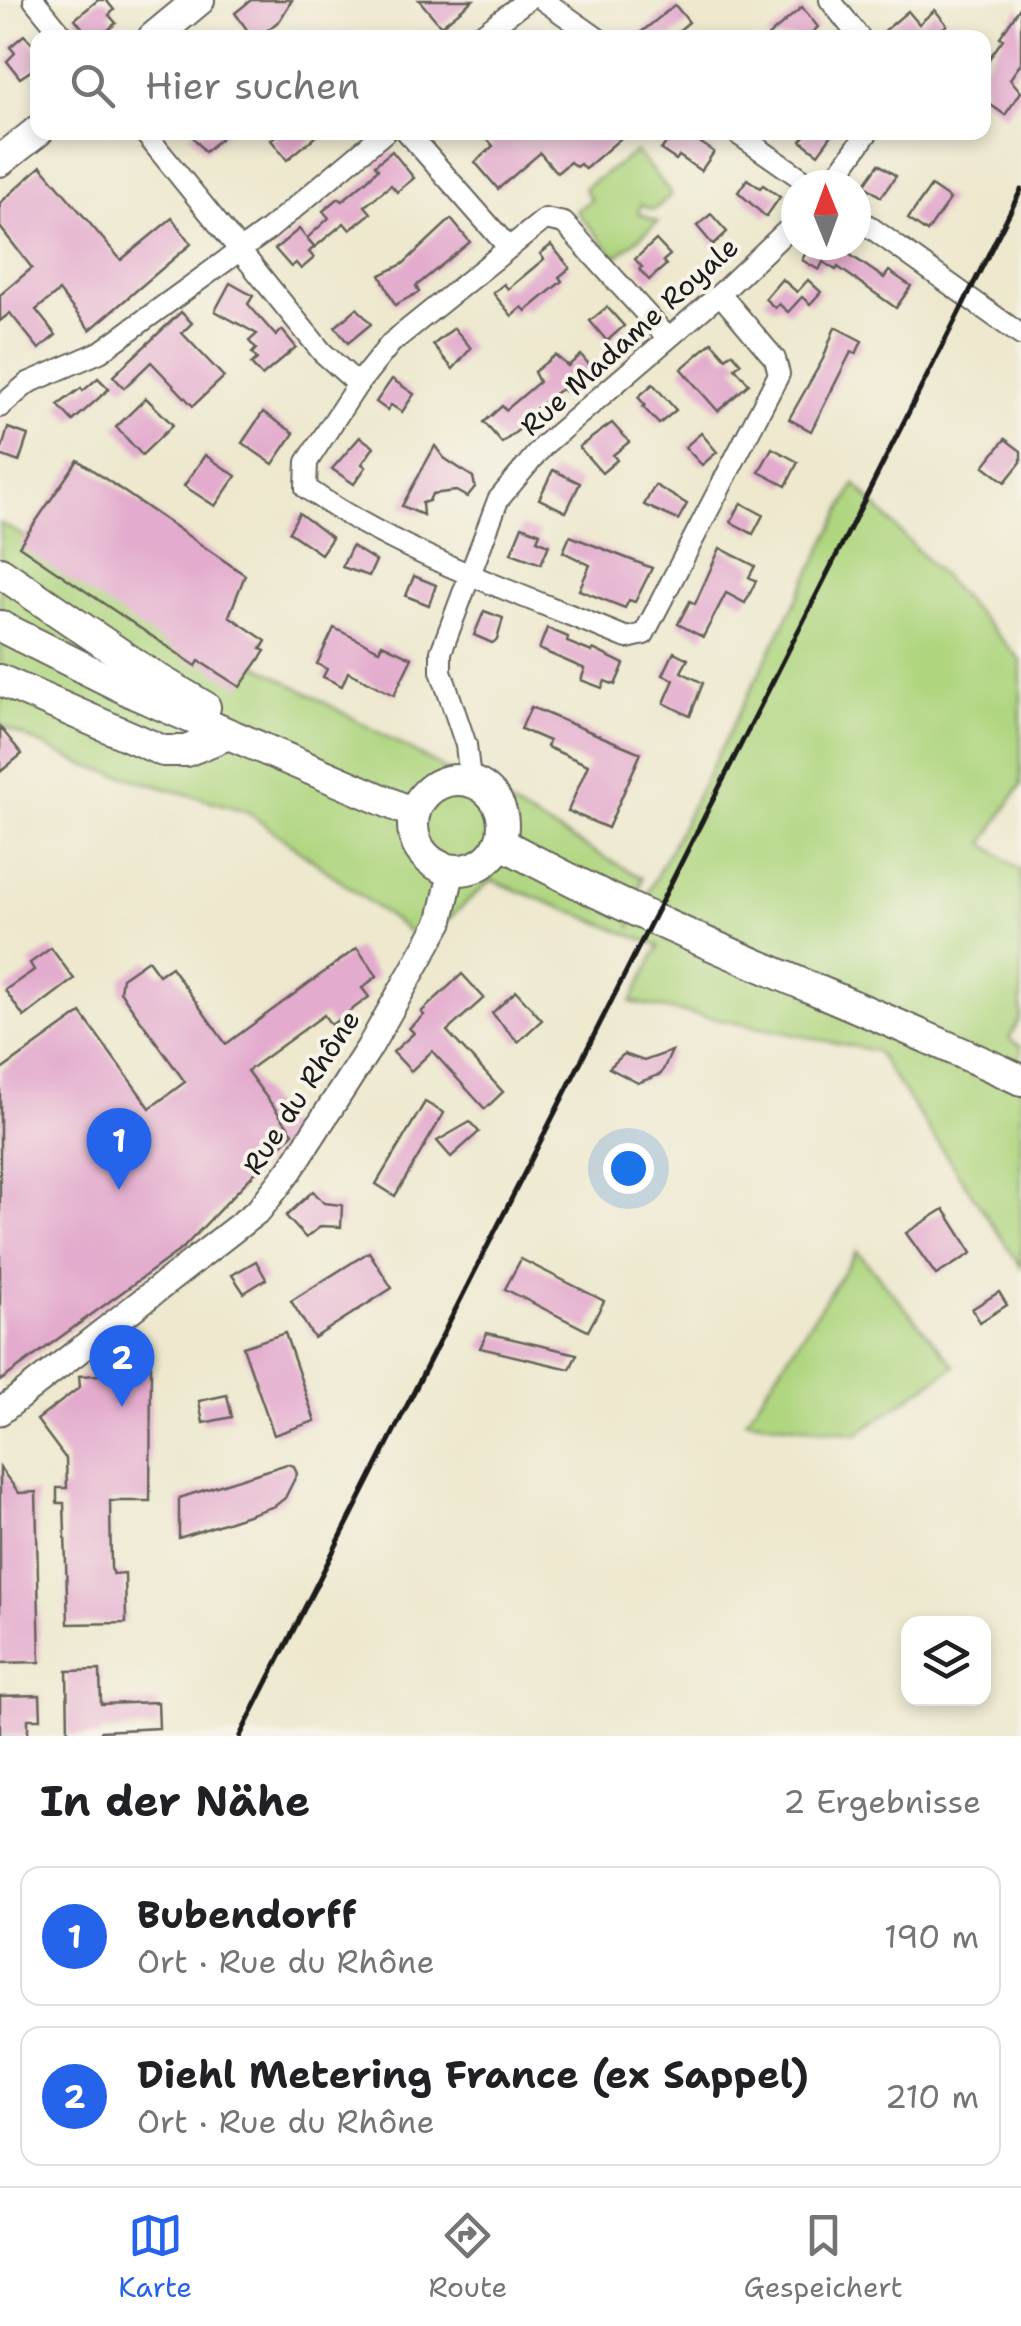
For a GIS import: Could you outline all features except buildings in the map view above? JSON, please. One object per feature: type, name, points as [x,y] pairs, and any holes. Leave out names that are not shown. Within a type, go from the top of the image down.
[{"type":"main road","points":[[163,30],[199,0]]},
{"type":"main road","points":[[0,161],[30,137]]},
{"type":"main road","points":[[0,572],[148,673],[243,729],[258,748]]},
{"type":"main road","points":[[0,626],[138,695],[413,813]]},
{"type":"main road","points":[[0,680],[162,751],[186,750],[226,734]]},
{"type":"main road","points":[[450,780],[470,780],[494,796],[504,816],[501,843],[490,859],[470,870],[452,871],[431,862],[414,838],[413,813],[427,791],[450,780]]},
{"type":"main road","points":[[501,843],[728,954],[920,1032],[1021,1080]]},
{"type":"street","points":[[34,0],[58,30]]},
{"type":"street","points":[[488,30],[527,0]]},
{"type":"street","points":[[544,0],[587,30]]},
{"type":"street","points":[[830,0],[854,30]]},
{"type":"street","points":[[151,140],[322,352],[358,384]]},
{"type":"street","points":[[0,408],[28,383],[100,352],[268,230],[375,140]]},
{"type":"street","points":[[413,140],[508,247]]},
{"type":"street","points":[[746,140],[789,170]]},
{"type":"street","points":[[841,170],[862,140]]},
{"type":"street","points":[[668,338],[564,223],[545,219],[404,330],[358,384],[306,462],[306,488],[350,519],[470,573],[627,638],[644,634],[778,374],[775,359],[720,294]]},
{"type":"street","points":[[871,228],[1021,335]]},
{"type":"street","name":"Rue Madame Royale","points":[[470,780],[466,745],[441,671],[441,652],[498,500],[544,444],[720,294],[781,236]]},
{"type":"street","name":"Rue du Rhône","points":[[0,1412],[259,1210],[290,1170],[369,1048],[414,970],[440,922],[452,871]]},
{"type":"green space","points":[[636,152],[672,194],[654,210],[640,205],[638,213],[658,222],[616,257],[576,211],[591,200],[584,188]]},
{"type":"green space","points":[[855,484],[1021,660],[1021,785],[984,843],[1021,871],[1021,1017],[1009,1039],[1021,1046],[1021,1267],[876,1051],[631,1002],[659,946],[491,880],[423,942],[246,811],[84,765],[0,725],[0,523],[642,878],[630,928]]},
{"type":"green space","points":[[857,1251],[955,1366],[857,1434],[746,1420]]},
{"type":"railway","points":[[240,1736],[1021,190]]},
{"type":"place","name":"Bubendorff","points":[[119,1190]]},
{"type":"place","name":"Diehl Metering France (ex Sappel)","points":[[122,1407]]}]
